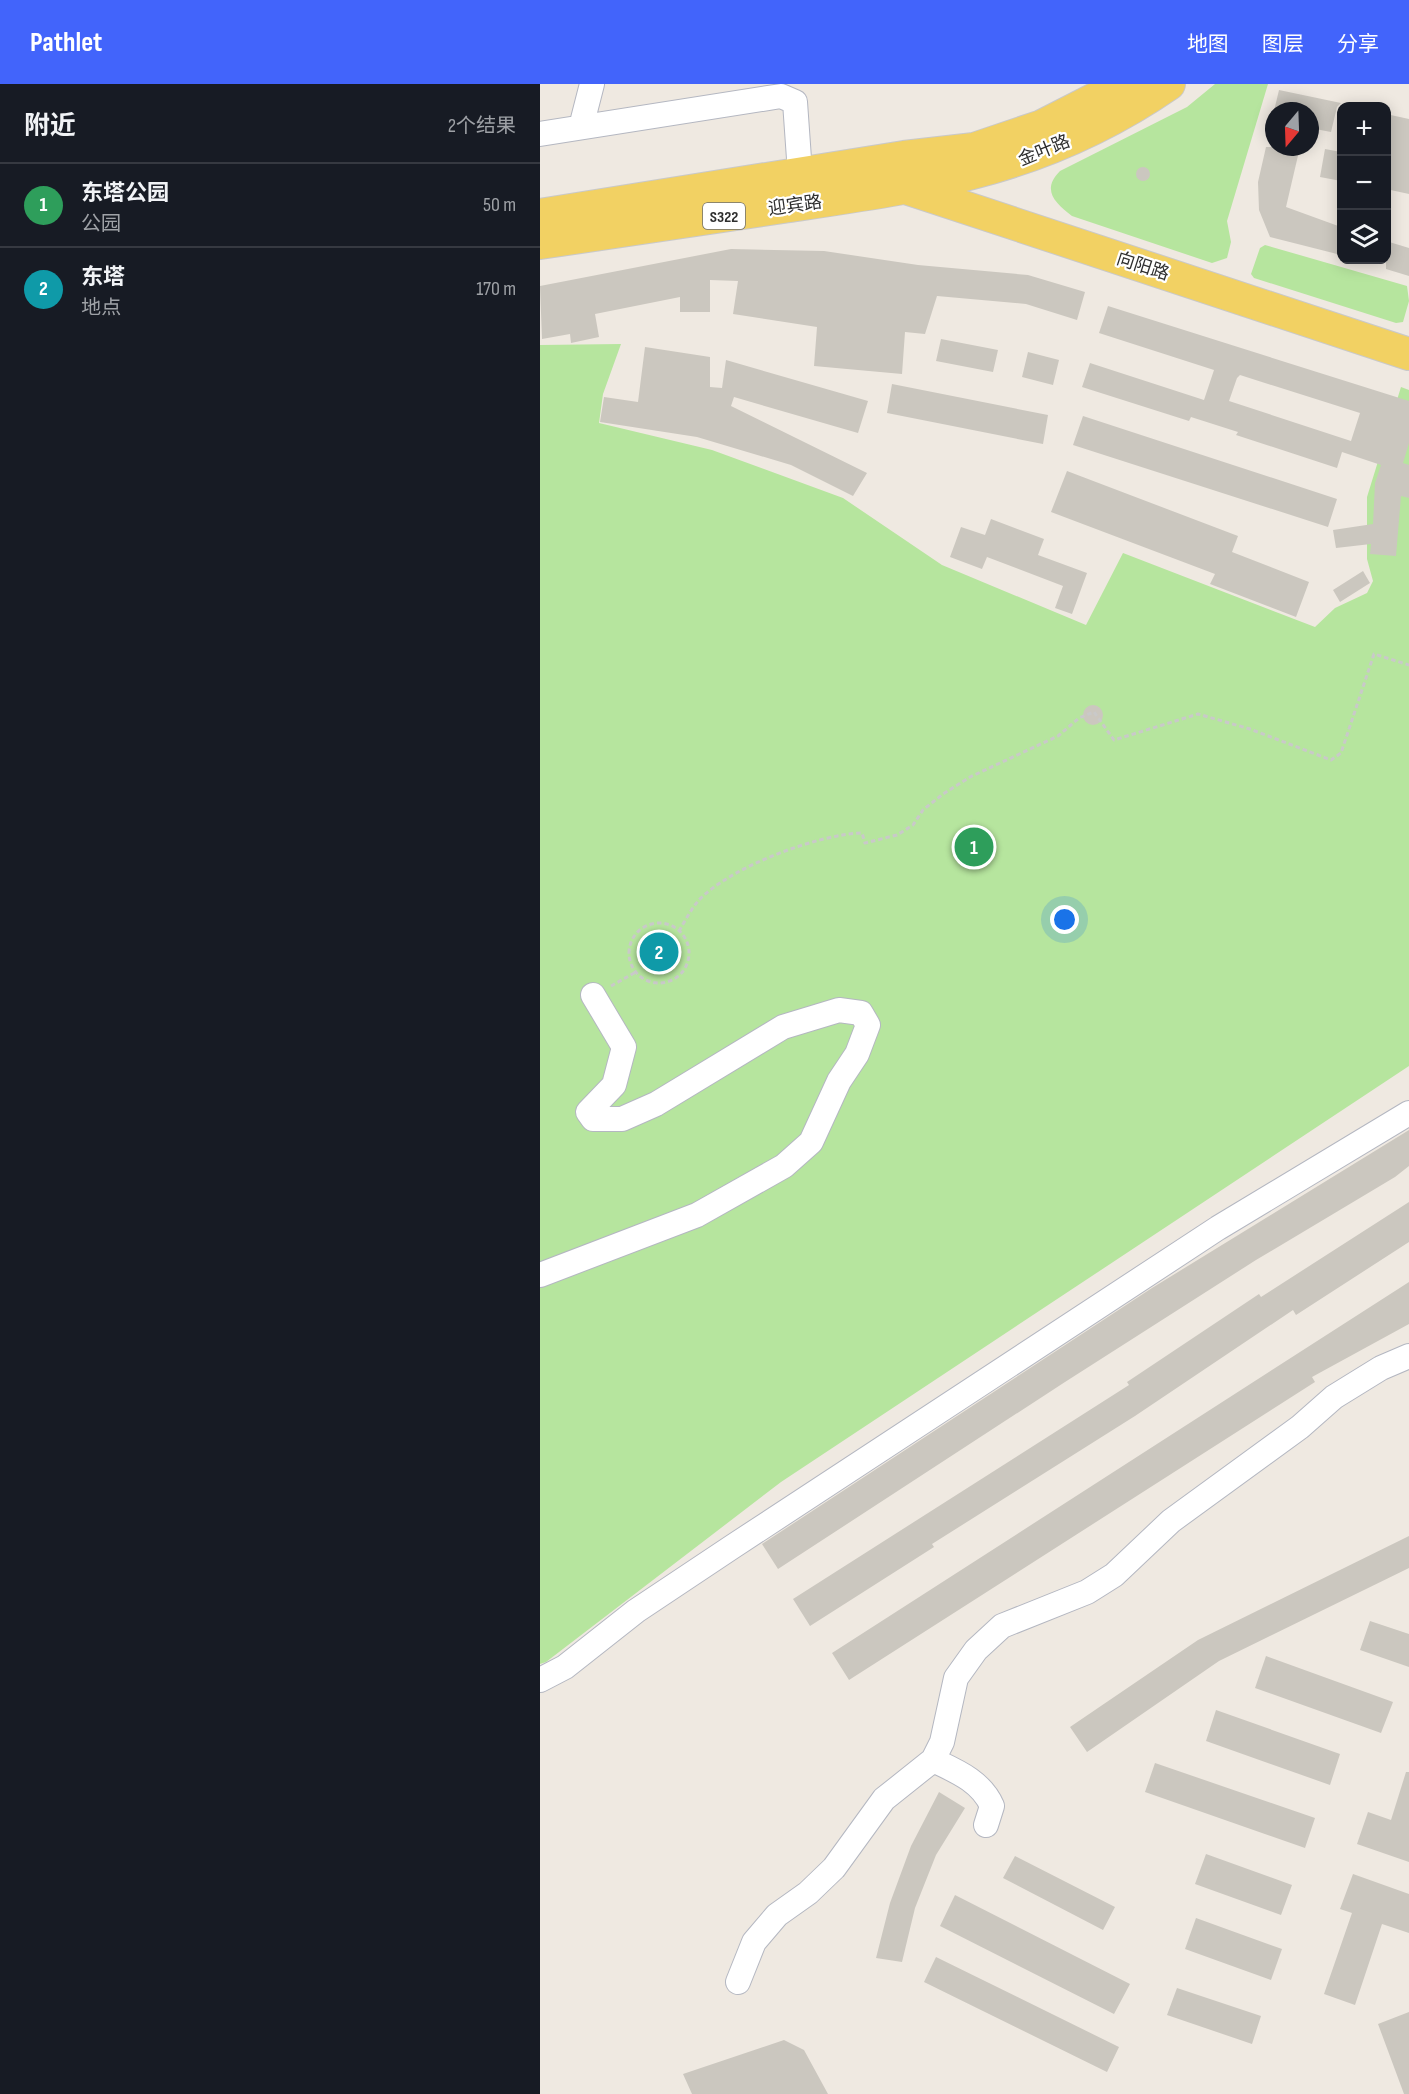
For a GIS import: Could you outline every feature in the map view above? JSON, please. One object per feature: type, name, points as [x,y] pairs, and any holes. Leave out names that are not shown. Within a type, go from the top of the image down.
[{"type":"main road","name":"金叶路","points":[[904,157],[974,149],[1008,138],[1074,111],[1124,84]]},
{"type":"main road","name":"金叶路","points":[[907,189],[980,173],[1051,148],[1119,116],[1169,84]]},
{"type":"main road","name":"迎宾路","points":[[540,215],[904,157]]},
{"type":"main road","points":[[904,157],[907,189]]},
{"type":"main road","name":"迎宾路","points":[[540,243],[907,189]]},
{"type":"main road","name":"向阳路","points":[[907,189],[1409,354]]},
{"type":"street","points":[[581,127],[592,84]]},
{"type":"street","points":[[540,134],[781,96],[795,102],[800,173]]},
{"type":"street","points":[[540,1275],[697,1215],[784,1166],[811,1142],[839,1081],[857,1054],[868,1025],[861,1013],[839,1010],[783,1028],[656,1104],[622,1119],[593,1119],[588,1112],[614,1084],[624,1047],[593,994]]},
{"type":"street","points":[[540,1680],[565,1667],[636,1611],[1208,1234],[1409,1113]]},
{"type":"street","points":[[738,1982],[754,1942],[777,1915],[808,1893],[834,1868],[884,1799],[933,1760],[942,1743],[956,1678],[976,1650],[1002,1626],[1087,1592],[1114,1575],[1171,1521],[1300,1427],[1334,1397],[1381,1368],[1409,1356]]},
{"type":"street","points":[[933,1760],[964,1775],[986,1792],[992,1806],[986,1825]]},
{"type":"path","points":[[679,931],[699,900],[730,877],[758,861],[845,834],[862,833],[865,843],[897,835],[913,825],[923,810],[943,794],[970,777],[1058,736],[1079,718],[1094,712],[1114,740],[1198,714],[1250,729],[1331,760],[1341,753],[1374,654],[1409,665]]},
{"type":"path","points":[[652,924],[661,924],[679,931],[689,948],[689,958],[680,975],[662,983],[643,978],[636,972],[629,953],[635,935],[652,924]]},
{"type":"path","points":[[620,982],[636,972]]},
{"type":"green space","points":[[1215,84],[1268,84],[1227,221],[1231,242],[1227,258],[1212,263],[1072,216],[1052,196],[1051,184],[1060,171],[1187,107]]},
{"type":"green space","points":[[1265,245],[1407,286],[1409,301],[1403,322],[1396,323],[1254,278],[1251,274],[1260,248]]},
{"type":"green space","points":[[621,344],[603,394],[599,423],[712,450],[843,498],[942,565],[1086,625],[1123,553],[1315,627],[1335,608],[1367,593],[1373,581],[1367,559],[1367,497],[1401,387],[1409,390],[1409,1066],[781,1482],[546,1662],[540,1664],[540,345]]},
{"type":"building","points":[[1279,90],[1337,102],[1331,132],[1319,130],[1319,102],[1276,102]]},
{"type":"building","points":[[1391,115],[1409,119],[1409,194],[1391,190]]},
{"type":"building","points":[[1325,149],[1337,151],[1337,180],[1320,177]]},
{"type":"building","points":[[1265,151],[1265,156],[1298,156],[1286,207],[1337,226],[1337,254],[1270,237],[1259,210],[1258,182]]},
{"type":"building","points":[[1143,167],[1148,169],[1150,174],[1148,179],[1143,181],[1138,179],[1136,174],[1138,169]]},
{"type":"building","points":[[1391,243],[1409,248],[1409,276],[1386,269],[1386,264],[1391,264]]},
{"type":"building","points":[[731,249],[824,251],[918,265],[1028,275],[1085,292],[1077,320],[1026,304],[937,296],[925,334],[905,332],[902,374],[814,366],[817,327],[733,314],[738,281],[710,280],[710,312],[680,312],[680,297],[595,314],[599,337],[571,343],[570,334],[542,339],[540,286]]},
{"type":"building","points":[[1108,306],[1409,401],[1409,443],[1403,463],[1409,465],[1409,498],[1401,496],[1396,556],[1370,554],[1371,544],[1336,548],[1333,530],[1373,524],[1375,483],[1381,465],[1342,452],[1337,468],[1236,435],[1238,432],[1191,417],[1189,421],[1082,387],[1090,363],[1204,400],[1214,370],[1099,333]],"holes":[[[1240,375],[1360,413],[1351,441],[1229,401]]]},
{"type":"building","points":[[941,339],[998,350],[993,372],[936,361]]},
{"type":"building","points":[[645,347],[710,357],[710,387],[722,388],[726,360],[868,401],[858,433],[734,397],[731,406],[867,473],[853,496],[791,465],[697,437],[600,422],[604,397],[638,402]]},
{"type":"building","points":[[1028,352],[1059,360],[1053,385],[1022,377]]},
{"type":"building","points":[[892,384],[1048,415],[1043,444],[887,413]]},
{"type":"building","points":[[1083,416],[1337,499],[1328,527],[1073,445]]},
{"type":"building","points":[[1067,471],[1238,536],[1232,552],[1309,582],[1296,617],[1210,584],[1215,574],[1051,512]]},
{"type":"building","points":[[991,519],[1044,539],[1038,555],[1087,573],[1072,614],[1055,608],[1063,586],[987,557],[982,569],[950,557],[961,527],[985,535]]},
{"type":"building","points":[[1363,571],[1370,583],[1340,602],[1333,590]]},
{"type":"building","points":[[1093,705],[1100,708],[1103,715],[1100,722],[1093,725],[1086,722],[1083,715],[1086,708]]},
{"type":"building","points":[[659,938],[669,942],[673,952],[669,962],[659,966],[649,962],[645,952],[649,942]]},
{"type":"building","points":[[1409,1130],[1409,1166],[1395,1177],[1256,1260],[778,1569],[762,1544],[1152,1288]]},
{"type":"building","points":[[1409,1202],[1409,1242],[1296,1315],[1293,1310],[1135,1416],[932,1544],[934,1547],[810,1626],[793,1599],[1129,1385],[1127,1382],[1259,1294],[1261,1297]]},
{"type":"building","points":[[1409,1282],[1409,1324],[1312,1377],[1315,1382],[849,1680],[832,1653]]},
{"type":"building","points":[[1409,1536],[1409,1568],[1219,1661],[1087,1752],[1070,1727],[1198,1640]]},
{"type":"building","points":[[1370,1621],[1409,1634],[1409,1667],[1360,1650]]},
{"type":"building","points":[[1266,1656],[1393,1702],[1381,1733],[1255,1688]]},
{"type":"building","points":[[1216,1710],[1340,1754],[1330,1785],[1206,1741]]},
{"type":"building","points":[[1155,1763],[1315,1818],[1305,1848],[1145,1792]]},
{"type":"building","points":[[1406,1772],[1409,1772],[1409,1862],[1357,1844],[1368,1812],[1391,1820]]},
{"type":"building","points":[[939,1792],[965,1808],[936,1855],[915,1908],[902,1962],[876,1958],[890,1903],[911,1846]]},
{"type":"building","points":[[1206,1854],[1292,1885],[1281,1915],[1195,1884]]},
{"type":"building","points":[[1015,1856],[1115,1907],[1103,1930],[1003,1878]]},
{"type":"building","points":[[1353,1874],[1409,1894],[1409,1933],[1382,1924],[1355,2005],[1324,1994],[1352,1913],[1340,1909]]},
{"type":"building","points":[[955,1895],[1130,1984],[1114,2014],[940,1926]]},
{"type":"building","points":[[1196,1918],[1282,1949],[1271,1980],[1185,1949]]},
{"type":"building","points":[[936,1957],[1119,2047],[1107,2072],[924,1982]]},
{"type":"building","points":[[1177,1988],[1261,2016],[1252,2044],[1167,2015]]},
{"type":"building","points":[[1409,2012],[1409,2094],[1404,2094],[1378,2024]]},
{"type":"building","points":[[784,2040],[804,2050],[828,2094],[692,2094],[683,2074]]},
{"type":"place","name":"东塔公园","points":[[974,847]]},
{"type":"place","name":"东塔","points":[[659,952]]}]
